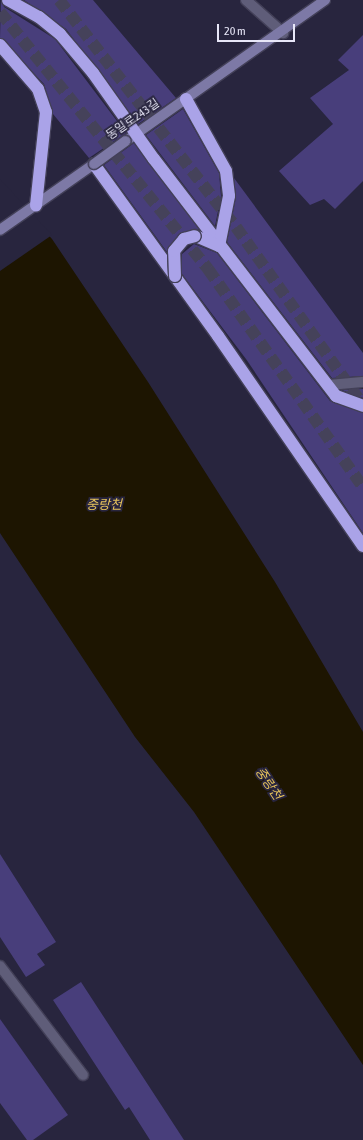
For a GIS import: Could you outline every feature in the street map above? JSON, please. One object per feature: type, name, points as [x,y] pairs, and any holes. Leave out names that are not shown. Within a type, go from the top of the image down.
[{"type":"highway","points":[[8,0],[40,17],[60,34],[137,133],[219,246],[336,396],[363,406]]},
{"type":"highway","points":[[0,45],[38,90],[46,112],[36,205]]},
{"type":"highway","points":[[186,99],[226,171],[229,196],[219,246]]},
{"type":"highway","points":[[94,164],[175,276],[363,546]]},
{"type":"highway","points":[[175,276],[174,251],[184,239],[195,236],[219,246]]},
{"type":"main road","name":"동일로243길","points":[[0,230],[137,133],[283,33],[325,0]]},
{"type":"street","points":[[246,0],[283,33]]},
{"type":"street","points":[[328,385],[363,382]]},
{"type":"street","points":[[0,966],[82,1075]]},
{"type":"water","name":"중랑천","points":[[0,181],[52,239],[148,382],[275,582],[363,732],[363,1065],[194,812],[135,737],[0,533]]},
{"type":"pier","points":[[0,179],[52,235],[0,271]]},
{"type":"building","points":[[1,0],[4,7],[55,39],[126,133],[89,158],[53,114],[44,84],[0,38]]},
{"type":"building","points":[[24,0],[93,0],[176,98],[138,124],[66,29]]},
{"type":"building","points":[[363,35],[363,181],[335,209],[324,199],[310,205],[279,171],[333,124],[310,98],[349,70],[338,60]]},
{"type":"building","points":[[183,109],[219,173],[221,196],[215,226],[146,135]]},
{"type":"building","points":[[134,143],[199,229],[179,234],[167,252],[104,165]]},
{"type":"building","points":[[234,178],[363,353],[363,376],[332,378],[227,242],[236,197]]},
{"type":"building","points":[[194,244],[217,253],[330,401],[363,413],[363,533],[246,359],[182,274],[182,254]]},
{"type":"building","points":[[363,389],[363,398],[342,390]]},
{"type":"building","points":[[0,854],[56,942],[37,954],[45,965],[26,977],[0,937]]},
{"type":"building","points":[[81,982],[184,1140],[150,1140],[129,1107],[125,1110],[53,1000]]},
{"type":"building","points":[[0,1019],[68,1115],[33,1140],[27,1140],[0,1103]]},
{"type":"tunnel","points":[[59,0],[236,227],[363,405]]},
{"type":"tunnel","points":[[0,12],[208,269],[363,487]]}]
